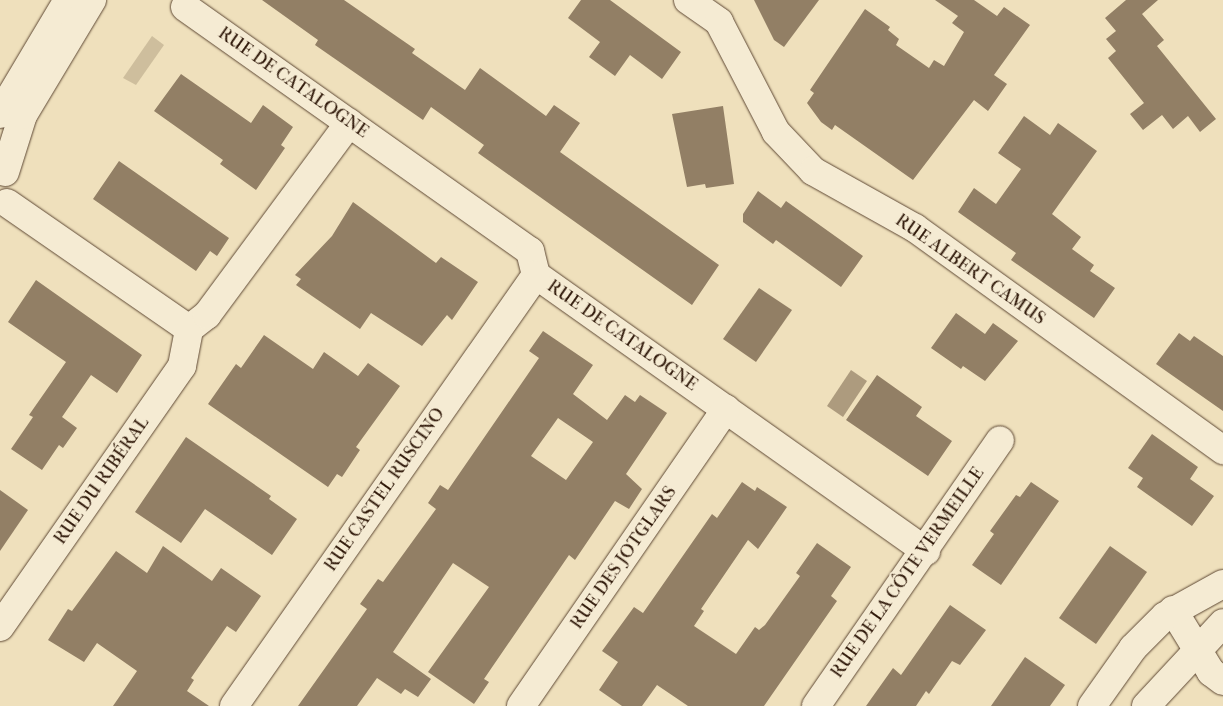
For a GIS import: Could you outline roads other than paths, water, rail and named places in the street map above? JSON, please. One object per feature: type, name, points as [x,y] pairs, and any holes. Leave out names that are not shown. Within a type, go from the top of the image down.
[{"type":"street","points":[[0,114],[68,0]]},
{"type":"street","points":[[92,0],[23,115],[2,170],[11,187],[3,207],[189,329],[207,315],[350,123]]},
{"type":"street","name":"RUE ALBERT CAMUS","points":[[704,4],[719,22],[776,132],[814,171],[915,228],[1223,450]]},
{"type":"street","name":"RUE DE CATALOGNE","points":[[185,7],[530,251],[536,275],[926,551]]},
{"type":"street","name":"RUE CASTEL RUSCINO","points":[[234,706],[536,275]]},
{"type":"street","name":"RUE DU RIBÉRAL","points":[[0,627],[182,366],[189,329]]},
{"type":"street","name":"RUE DES JOTGLARS","points":[[521,706],[726,410]]},
{"type":"street","name":"RUE DE LA CÔTE VERMEILLE","points":[[816,706],[926,551],[1000,440]]},
{"type":"street","points":[[1092,706],[1132,648],[1173,610],[1223,584]]},
{"type":"street","points":[[1173,610],[1211,672],[1223,681]]},
{"type":"street","points":[[1146,706],[1223,623]]}]
